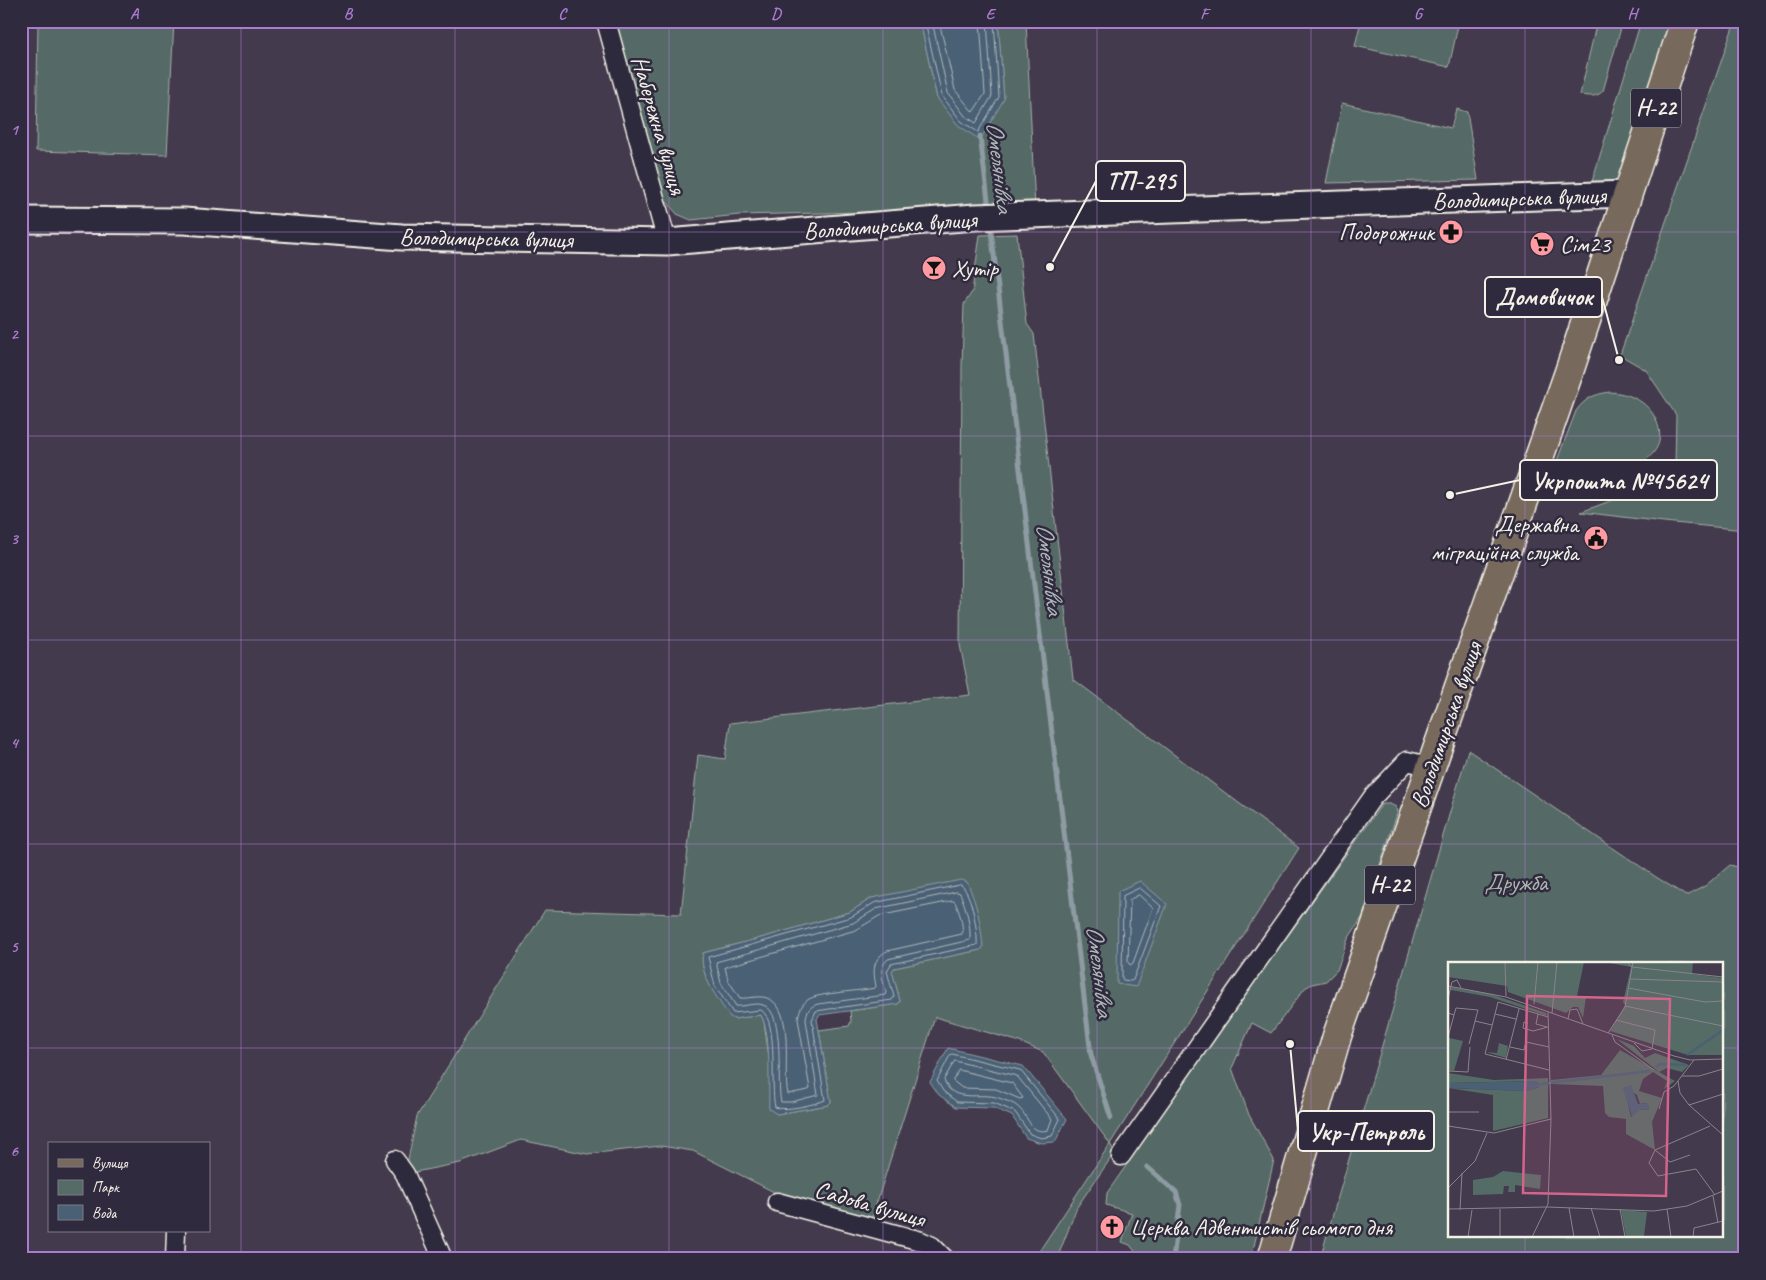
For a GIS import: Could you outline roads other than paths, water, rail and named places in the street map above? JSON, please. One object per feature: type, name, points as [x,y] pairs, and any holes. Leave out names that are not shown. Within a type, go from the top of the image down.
[{"type":"main road","name":"Володимирська вулиця","points":[[1272,1259],[1337,1036],[1569,372],[1684,21]]},
{"type":"street","name":"Набережна вулиця","points":[[606,21],[667,242]]},
{"type":"street","name":"Володимирська вулиця","points":[[21,220],[184,221],[402,237],[667,242],[985,217],[1627,194]]},
{"type":"street","points":[[1121,1156],[1372,798],[1406,761],[1432,767]]},
{"type":"street","points":[[395,1160],[405,1174],[443,1259]]},
{"type":"street","name":"Садова вулиця","points":[[777,1202],[921,1241],[932,1246],[945,1259]]},
{"type":"street","points":[[175,1259],[176,1232]]},
{"type":"water","points":[[920,21],[998,21],[1004,99],[980,140],[958,125],[937,98]]},
{"type":"water","points":[[961,880],[967,882],[976,906],[983,948],[894,968],[892,971],[900,1001],[898,1004],[819,1015],[817,1019],[831,1102],[828,1105],[777,1114],[769,1109],[767,1035],[761,1015],[734,1019],[730,1017],[706,978],[702,961],[703,953],[850,912],[872,898]]},
{"type":"water","points":[[1140,881],[1167,904],[1136,987],[1117,984],[1118,891]]},
{"type":"water","points":[[948,1048],[1023,1066],[1067,1119],[1055,1142],[1041,1143],[1026,1138],[1012,1116],[993,1108],[956,1107],[939,1095],[930,1082]]},
{"type":"waterway","name":"Омелянівка","points":[[980,136],[989,209]]},
{"type":"waterway","name":"Омелянівка","points":[[990,222],[1091,1055],[1111,1118]]},
{"type":"waterway","name":"Омелянівка","points":[[1147,1167],[1176,1192],[1180,1205],[1173,1259]]},
{"type":"place","name":"Подорожник","points":[[1451,232]]},
{"type":"place","name":"Сім23","points":[[1542,244]]},
{"type":"place","name":"ТП-295","points":[[1050,267]]},
{"type":"place","name":"Хутір","points":[[934,268]]},
{"type":"place","name":"Домовичок","points":[[1619,360]]},
{"type":"place","name":"Укрпошта №45624","points":[[1450,495]]},
{"type":"place","name":"Державна міграційна служба","points":[[1596,538]]},
{"type":"place","name":"Укр-Петроль","points":[[1290,1044]]},
{"type":"place","name":"Церква Адвентистів сьомого дня","points":[[1112,1227]]},
{"type":"park label","name":"Дружба","points":[[1516,882]]}]
